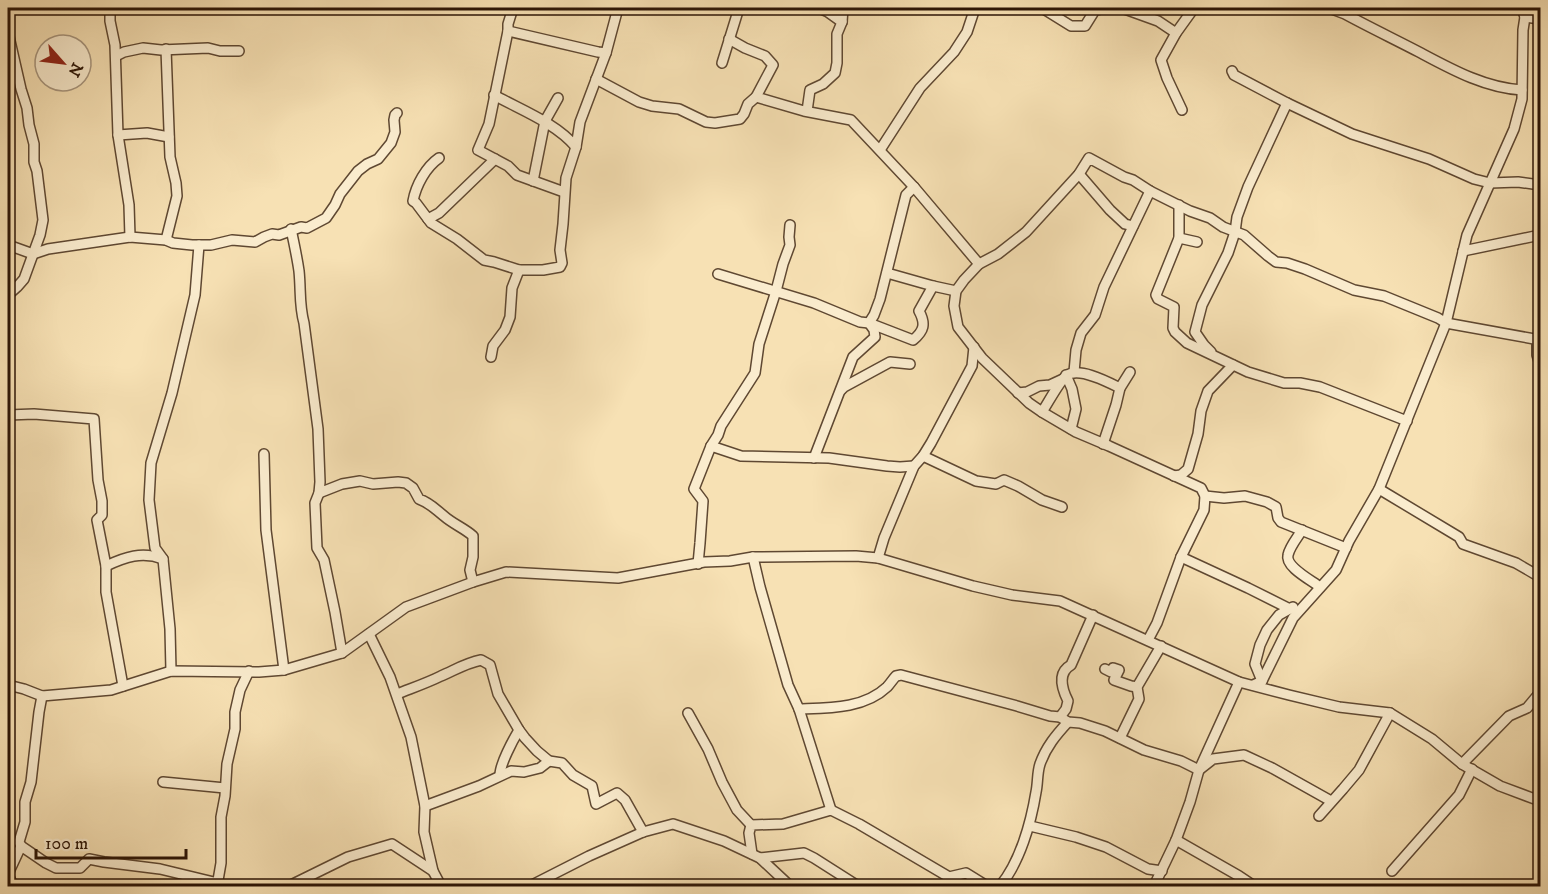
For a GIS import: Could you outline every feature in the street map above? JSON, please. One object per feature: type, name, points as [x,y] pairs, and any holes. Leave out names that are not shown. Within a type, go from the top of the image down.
[{"type":"street","points":[[110,8],[116,56],[118,135],[129,206],[130,237]]},
{"type":"street","points":[[513,8],[489,124],[478,150],[508,166],[517,175],[564,192]]},
{"type":"street","points":[[439,158],[432,163],[415,189],[413,201],[431,223],[457,239],[484,261],[519,270],[560,267],[566,178],[576,147],[580,122],[606,53],[618,8]]},
{"type":"street","points":[[722,63],[739,8]]},
{"type":"street","points":[[819,8],[842,22]]},
{"type":"street","points":[[807,111],[810,90],[823,84],[835,74],[837,34],[842,22],[843,8]]},
{"type":"street","points":[[880,150],[920,88],[954,52],[967,32],[975,8]]},
{"type":"street","points":[[1042,8],[1071,26],[1085,26],[1095,10],[1106,8]]},
{"type":"street","points":[[1122,8],[1158,21],[1176,33]]},
{"type":"street","points":[[1182,110],[1161,60],[1176,33],[1194,8]]},
{"type":"street","points":[[1329,8],[1472,78],[1522,90]]},
{"type":"street","points":[[1258,683],[1293,618],[1336,570],[1349,541],[1379,489],[1446,323],[1467,235],[1514,129],[1522,99],[1524,12],[1540,19]]},
{"type":"street","points":[[508,31],[606,53]]},
{"type":"street","points":[[8,32],[34,144],[34,162],[44,219],[24,279],[8,294]]},
{"type":"street","points":[[596,79],[639,102],[679,109],[706,122],[716,123],[740,119],[748,104],[756,97],[772,65],[765,56],[729,39]]},
{"type":"street","points":[[116,56],[143,48],[161,50],[208,48],[220,51],[239,51]]},
{"type":"street","points":[[166,49],[170,157],[177,196],[166,240]]},
{"type":"street","points":[[1232,71],[1234,75],[1287,103],[1352,134],[1429,159],[1490,183],[1518,182],[1540,185]]},
{"type":"street","points":[[494,95],[545,122],[568,138],[576,147]]},
{"type":"street","points":[[756,97],[851,120],[914,187],[979,264]]},
{"type":"street","points":[[533,181],[545,122],[558,98]]},
{"type":"street","points":[[1219,358],[1204,345],[1195,332],[1202,305],[1228,253],[1248,187],[1287,103]]},
{"type":"street","points":[[8,244],[33,255],[48,249],[130,237],[166,240],[192,246],[211,245],[232,240],[255,242],[272,234],[279,235],[301,227],[307,228],[326,218],[340,194],[358,171],[378,159],[391,143],[397,113]]},
{"type":"street","points":[[118,135],[147,133],[169,136]]},
{"type":"street","points":[[1148,640],[1157,623],[1181,557],[1204,510],[1205,496],[1201,488],[1071,429],[1029,403],[982,358],[958,327],[954,306],[956,291],[964,279],[979,264],[998,254],[1026,232],[1078,174],[1089,158],[1179,206],[1244,235],[1276,262],[1305,269],[1354,290],[1384,296],[1446,323],[1539,339],[1537,355],[1540,364]]},
{"type":"street","points":[[428,219],[439,213],[495,159]]},
{"type":"street","points":[[1078,174],[1110,210],[1125,224],[1133,226]]},
{"type":"street","points":[[869,323],[880,299],[906,195],[914,187]]},
{"type":"street","points":[[1042,412],[1068,376],[1081,333],[1095,315],[1104,287],[1150,191]]},
{"type":"street","points":[[1179,206],[1179,238],[1156,297],[1174,307],[1173,328],[1175,332],[1187,343],[1248,372],[1284,383],[1320,387],[1407,421]]},
{"type":"street","points":[[698,564],[703,501],[694,489],[721,426],[755,373],[759,344],[790,245],[790,225]]},
{"type":"street","points":[[291,230],[299,272],[301,313],[318,429],[320,482],[315,503],[317,548],[324,560],[342,653]]},
{"type":"street","points":[[1463,251],[1540,235]]},
{"type":"street","points":[[1179,238],[1197,242]]},
{"type":"street","points":[[171,671],[170,629],[163,559],[155,548],[150,500],[151,463],[172,393],[195,295],[199,245]]},
{"type":"street","points":[[491,357],[493,346],[505,330],[510,317],[512,288],[519,270]]},
{"type":"street","points":[[887,273],[956,291]]},
{"type":"street","points":[[718,274],[814,303],[913,340],[919,335],[924,325],[919,311],[933,286]]},
{"type":"street","points":[[814,458],[853,357],[875,337],[874,330],[869,323]]},
{"type":"street","points":[[878,558],[914,466],[923,456],[972,366],[974,347]]},
{"type":"street","points":[[972,366],[982,358]]},
{"type":"street","points":[[840,391],[890,362],[910,364]]},
{"type":"street","points":[[1174,476],[1181,475],[1188,469],[1198,434],[1201,411],[1208,391],[1233,365]]},
{"type":"street","points":[[1018,393],[1050,385],[1079,372],[1120,388]]},
{"type":"street","points":[[1103,444],[1120,388],[1130,372]]},
{"type":"street","points":[[1068,376],[1076,410],[1071,429]]},
{"type":"street","points":[[8,415],[34,414],[94,419],[98,480],[102,501],[102,515],[97,520],[106,566],[106,592],[123,686]]},
{"type":"street","points":[[711,446],[741,456],[829,458],[887,466],[914,466]]},
{"type":"street","points":[[264,454],[266,530],[284,670]]},
{"type":"street","points":[[923,456],[976,481],[996,484],[1004,480],[1042,500],[1062,507]]},
{"type":"street","points":[[319,493],[342,484],[360,481],[406,483],[413,488],[419,499],[431,504],[435,510],[473,536],[473,557],[470,570],[473,582]]},
{"type":"street","points":[[1379,489],[1459,537],[1463,544],[1516,563],[1540,578]]},
{"type":"street","points":[[1205,496],[1224,498],[1245,496],[1267,502],[1276,507],[1281,522],[1346,548]]},
{"type":"street","points":[[1302,530],[1288,554],[1288,561],[1317,590]]},
{"type":"street","points":[[106,566],[135,555],[153,555],[163,559]]},
{"type":"street","points":[[753,556],[788,685],[799,709],[831,810]]},
{"type":"street","points":[[8,685],[24,688],[42,696],[111,690],[171,671],[284,670],[342,653],[406,607],[506,572],[618,578],[704,562],[730,561],[753,556],[856,556],[878,558],[1012,595],[1060,601],[1239,682],[1258,683],[1289,695],[1339,707],[1390,713],[1432,739],[1472,770],[1500,786],[1540,801]]},
{"type":"street","points":[[1181,557],[1290,609]]},
{"type":"street","points":[[1258,683],[1255,664],[1267,630],[1280,615],[1301,598],[1317,590]]},
{"type":"street","points":[[1000,886],[1009,875],[1030,826],[1039,766],[1064,719],[1068,701],[1063,692],[1062,675],[1065,668],[1071,665],[1093,615]]},
{"type":"street","points":[[369,634],[397,694],[411,737],[425,806],[424,832],[433,871],[441,886]]},
{"type":"street","points":[[1120,738],[1139,699],[1137,687],[1161,646]]},
{"type":"street","points":[[397,694],[460,668],[468,662],[481,660],[490,665],[498,694],[519,730],[537,752],[549,760],[562,763],[573,775],[592,786],[596,804],[617,793],[625,800],[643,832]]},
{"type":"street","points":[[1105,669],[1111,672],[1113,668],[1119,670],[1113,680],[1137,687]]},
{"type":"street","points":[[21,846],[56,868],[80,868],[89,859],[160,869],[218,885],[221,863],[221,817],[235,729],[235,712],[240,690],[249,672]]},
{"type":"street","points":[[799,709],[832,708],[860,703],[887,688],[896,676],[901,675],[1080,723],[1199,770]]},
{"type":"street","points":[[1154,886],[1176,840],[1199,770],[1239,682]]},
{"type":"street","points":[[1462,764],[1509,716],[1527,708],[1540,693]]},
{"type":"street","points":[[13,886],[8,874],[21,846],[19,842],[26,822],[25,802],[31,782],[42,696]]},
{"type":"street","points":[[688,713],[708,749],[736,810],[751,825],[783,824],[831,810],[949,877],[966,873],[987,886]]},
{"type":"street","points":[[1319,816],[1359,770],[1390,713]]},
{"type":"street","points":[[500,775],[511,743],[519,730]]},
{"type":"street","points":[[1199,770],[1213,759],[1244,755],[1331,801]]},
{"type":"street","points":[[425,806],[511,771],[524,772],[540,768],[549,760]]},
{"type":"street","points":[[1392,872],[1459,795],[1472,770]]},
{"type":"street","points":[[163,782],[225,788]]},
{"type":"street","points":[[530,886],[643,832],[673,824],[724,841],[756,856],[790,886]]},
{"type":"street","points":[[751,825],[749,833],[756,856]]},
{"type":"street","points":[[1030,826],[1077,837],[1106,847],[1148,870],[1162,870]]},
{"type":"street","points":[[1176,840],[1254,886]]},
{"type":"street","points":[[289,886],[348,856],[392,844],[433,871]]},
{"type":"street","points":[[756,856],[804,853],[858,886]]}]
